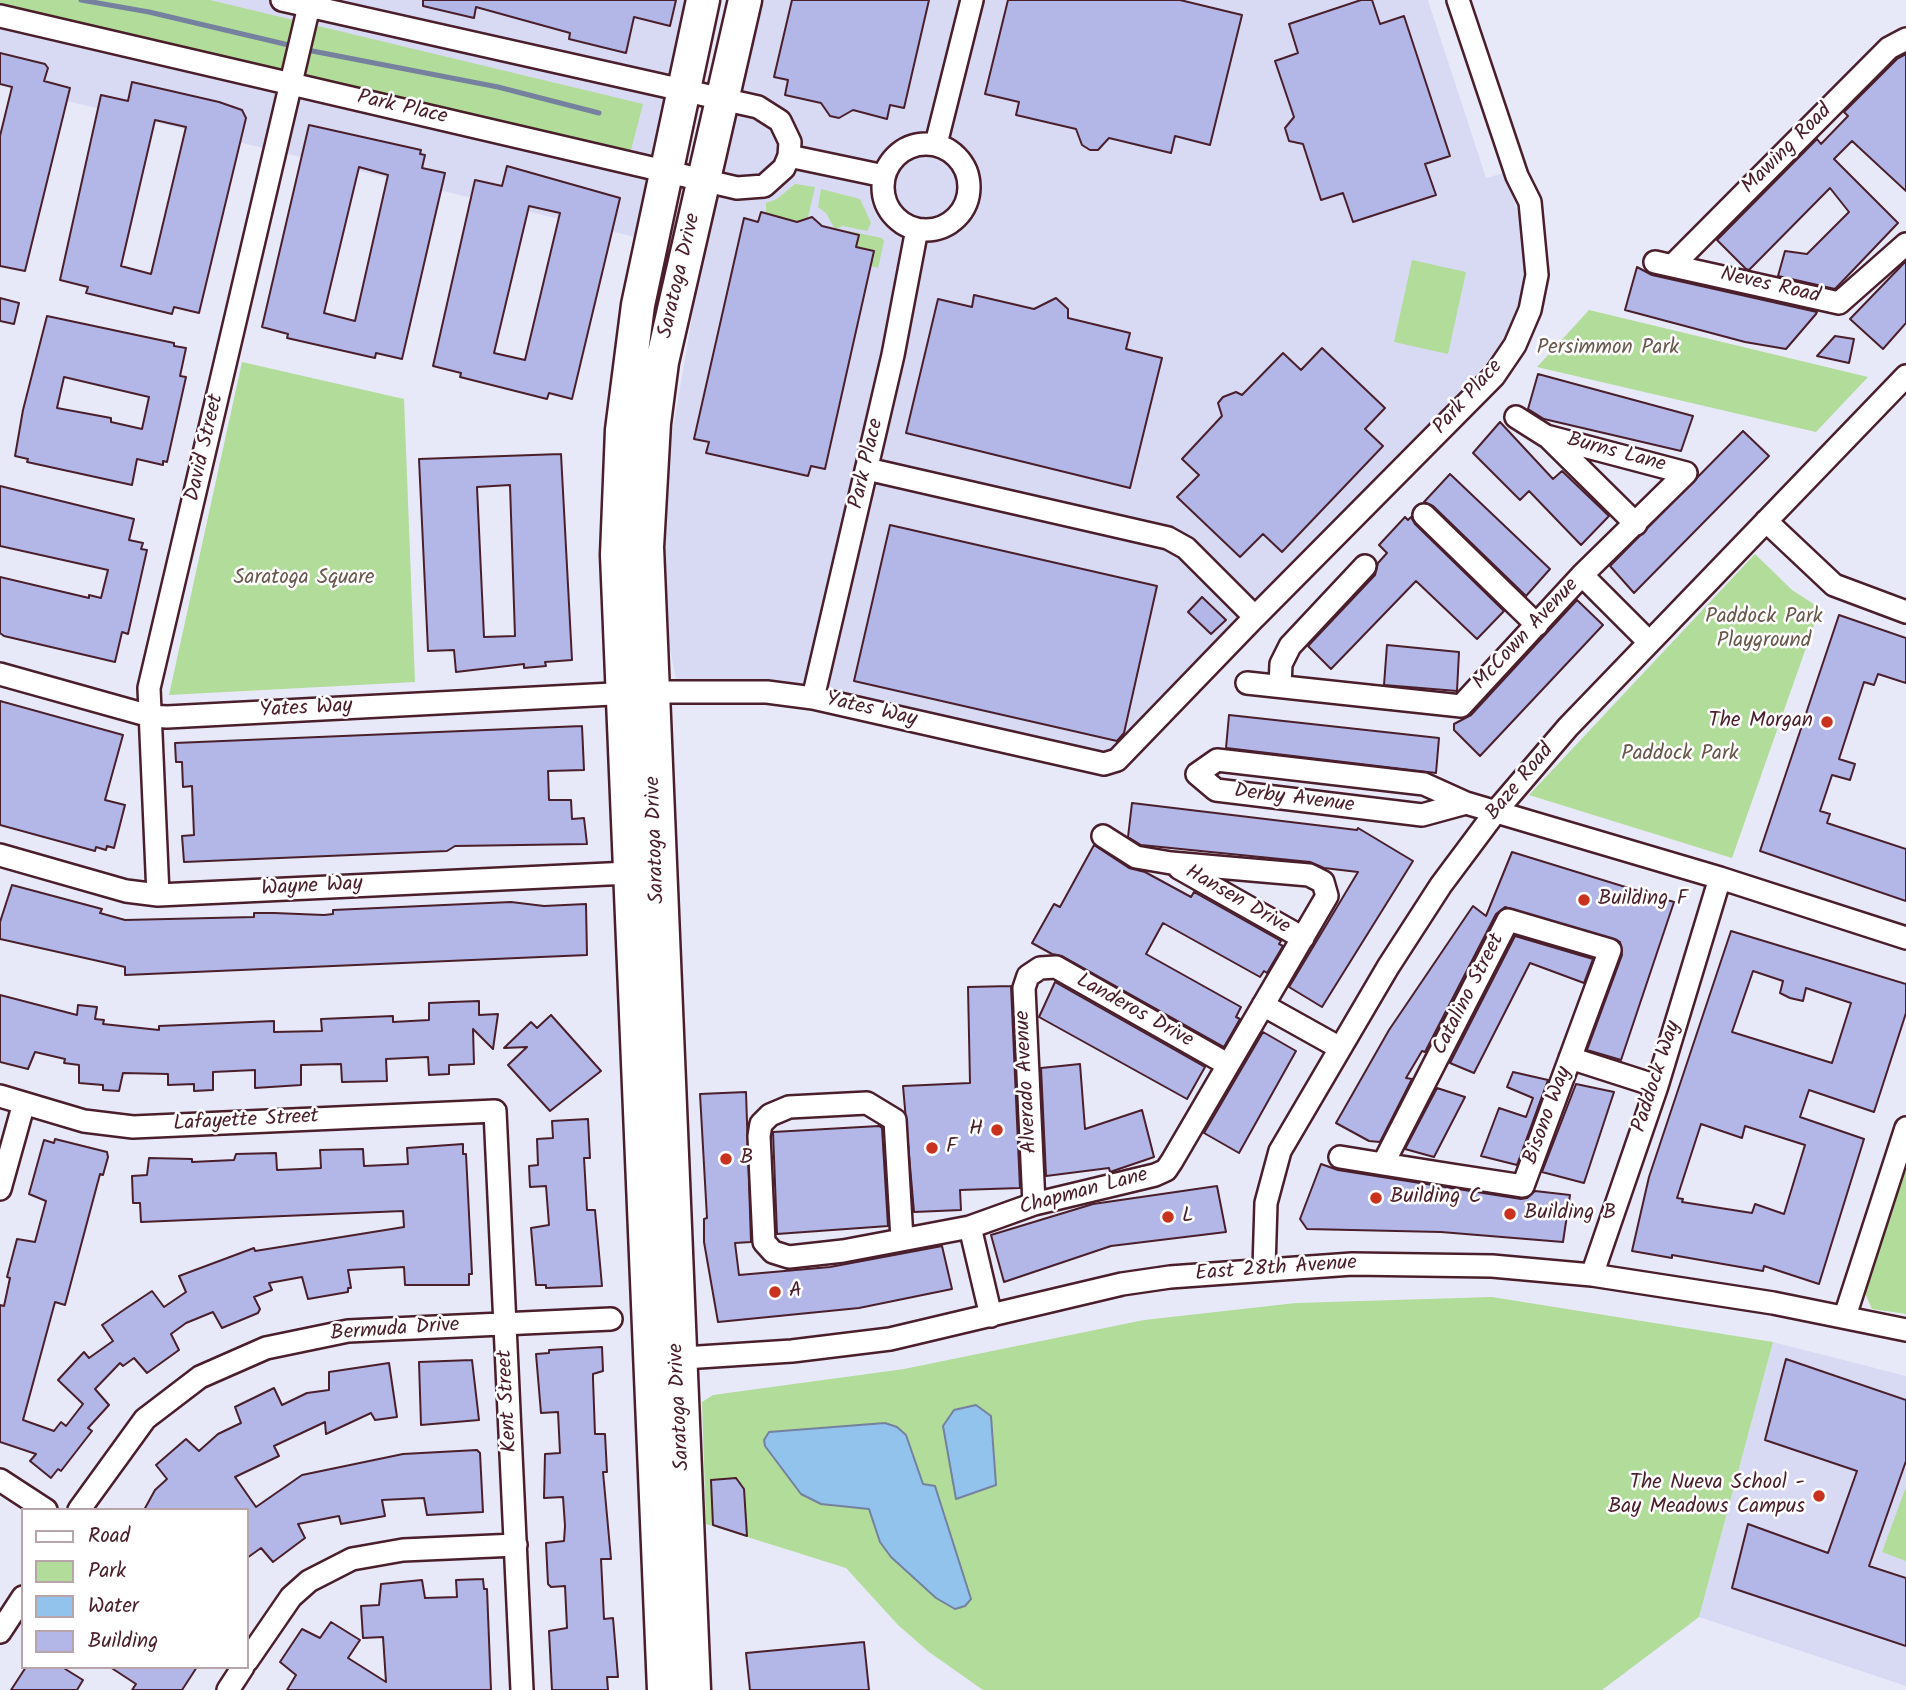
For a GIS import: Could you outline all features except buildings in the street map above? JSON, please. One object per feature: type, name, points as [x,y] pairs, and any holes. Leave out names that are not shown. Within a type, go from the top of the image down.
[{"type":"main road","name":"Saratoga Drive","points":[[664,1690],[664,1360],[636,693],[617,555],[622,430],[638,305],[703,0]]},
{"type":"main road","name":"Saratoga Drive","points":[[694,1690],[664,1360],[629,873],[636,693],[654,423],[673,310],[746,0]]},
{"type":"street","points":[[282,0],[758,107],[780,121],[790,142],[789,156],[884,176]]},
{"type":"street","points":[[936,144],[972,0]]},
{"type":"street","name":"Park Place","points":[[1255,617],[1494,376],[1515,345],[1530,310],[1537,275],[1530,202],[1517,176],[1458,0]]},
{"type":"street","name":"David Street","points":[[158,895],[149,688],[309,6]]},
{"type":"street","name":"Park Place","points":[[0,16],[294,75],[737,188],[764,186],[784,168],[789,156]]},
{"type":"street","name":"Mawing Road","points":[[1664,263],[1889,48],[1906,39]]},
{"type":"street","points":[[919,144],[936,144],[951,151],[963,164],[969,180],[969,196],[962,212],[950,224],[934,230],[917,229],[901,223],[889,210],[883,193],[884,176],[891,161],[903,149],[919,144]]},
{"type":"street","name":"Park Place","points":[[813,698],[867,469],[917,229]]},
{"type":"street","name":"Neves Road","points":[[1664,263],[1839,303],[1906,244]]},
{"type":"street","name":"Baze Road","points":[[1264,1268],[1266,1203],[1280,1151],[1414,925],[1497,810],[1560,736],[1906,376]]},
{"type":"street","name":"Burns Lane","points":[[1516,418],[1546,436],[1636,524]]},
{"type":"street","name":"Burns Lane","points":[[1546,436],[1686,473]]},
{"type":"street","points":[[867,469],[1168,538],[1186,548],[1255,617]]},
{"type":"street","name":"McCown Avenue","points":[[1247,683],[1461,706],[1582,575],[1686,473]]},
{"type":"street","points":[[1424,515],[1537,625]]},
{"type":"street","points":[[1766,521],[1834,585],[1906,612]]},
{"type":"street","points":[[1280,687],[1281,663],[1290,646],[1365,566]]},
{"type":"street","points":[[1582,575],[1649,642]]},
{"type":"street","name":"Yates Way","points":[[0,674],[150,716],[721,690],[813,698],[1104,764],[1117,760],[1255,617]]},
{"type":"street","name":"Derby Avenue","points":[[1466,803],[1422,815],[1216,790],[1196,774],[1217,760],[1424,783],[1466,803],[1720,878],[1906,938]]},
{"type":"street","name":"Hansen Drive","points":[[1103,836],[1136,857],[1171,863],[1309,875],[1323,882],[1327,896]]},
{"type":"street","name":"Wayne Way","points":[[0,855],[126,891],[158,895],[629,873]]},
{"type":"street","name":"Hansen Drive","points":[[1171,863],[1303,938]]},
{"type":"street","name":"Paddock Way","points":[[1592,1275],[1657,1086],[1720,878]]},
{"type":"street","name":"Chapman Lane","points":[[902,1239],[895,1120],[867,1103],[789,1107],[770,1115],[761,1124],[759,1136],[764,1242],[773,1252],[789,1257],[843,1251],[970,1227],[1034,1204],[1138,1180],[1166,1170],[1327,896]]},
{"type":"street","name":"Catalino Street","points":[[1383,1164],[1508,920],[1610,950]]},
{"type":"street","name":"Bisono Way","points":[[1340,1157],[1523,1186],[1610,950]]},
{"type":"street","name":"Landeros Drive","points":[[1040,968],[1056,967],[1227,1064]]},
{"type":"street","name":"Alverado Avenue","points":[[1034,1204],[1024,988],[1028,976],[1040,968]]},
{"type":"street","points":[[1263,1005],[1340,1048]]},
{"type":"street","points":[[1570,1058],[1657,1086]]},
{"type":"street","name":"Lafayette Street","points":[[0,1096],[84,1121],[133,1127],[495,1111]]},
{"type":"street","points":[[0,1189],[24,1103]]},
{"type":"street","name":"Kent Street","points":[[495,1111],[522,1690]]},
{"type":"street","points":[[1845,1316],[1906,1128]]},
{"type":"street","points":[[970,1227],[991,1316]]},
{"type":"street","name":"East 28th Avenue","points":[[664,1360],[848,1345],[991,1316],[1122,1284],[1264,1268],[1441,1264],[1592,1275],[1845,1316],[1906,1330]]},
{"type":"street","name":"Bermuda Drive","points":[[80,1508],[145,1419],[200,1377],[266,1348],[348,1331],[611,1319]]},
{"type":"street","points":[[0,1480],[43,1508]]},
{"type":"street","points":[[248,1660],[290,1597],[309,1581],[352,1559],[402,1550],[516,1545]]},
{"type":"street","points":[[0,1633],[21,1600]]},
{"type":"street","points":[[228,1690],[242,1669]]},
{"type":"shaded area","points":[[0,0],[695,0],[639,238],[0,85]]},
{"type":"shaded area","points":[[761,0],[1428,0],[1486,178],[1504,173],[1526,234],[1523,295],[1505,341],[1467,385],[1109,755],[677,684],[651,556],[708,225]]},
{"type":"shaded area","name":"The Nueva School - Bay Meadows Campus","points":[[1773,1342],[1906,1376],[1906,1686],[1699,1617]]},
{"type":"green space","points":[[0,0],[210,0],[643,104],[631,150],[0,8]]},
{"type":"green space","points":[[795,184],[815,187],[808,217],[797,223],[766,214],[766,203],[777,199]]},
{"type":"green space","points":[[821,189],[860,199],[871,223],[867,231],[843,226],[835,229],[826,213],[818,207]]},
{"type":"green space","points":[[839,229],[882,238],[884,241],[878,268],[871,266],[875,250],[856,247],[859,235]]},
{"type":"green space","points":[[1412,260],[1466,272],[1448,354],[1394,342]]},
{"type":"green space","name":"Persimmon Park","points":[[1589,310],[1868,377],[1816,432],[1537,367]]},
{"type":"green space","name":"Saratoga Square","points":[[242,362],[404,399],[415,682],[169,695]]},
{"type":"green space","name":"Paddock Park","points":[[1755,554],[1792,590],[1820,608],[1732,858],[1529,795]]},
{"type":"green space","points":[[1906,1160],[1906,1314],[1872,1309],[1864,1291]]},
{"type":"green space","points":[[1492,1297],[1773,1342],[1699,1617],[1602,1690],[983,1690],[929,1652],[898,1625],[846,1568],[706,1524],[702,1402],[713,1395],[904,1369],[1144,1320],[1296,1303]]},
{"type":"green space","points":[[1906,1487],[1906,1561],[1882,1552]]},
{"type":"water","points":[[976,1405],[991,1416],[996,1485],[956,1499],[943,1426],[954,1410]]},
{"type":"water","points":[[885,1423],[897,1427],[906,1435],[923,1484],[935,1486],[971,1599],[965,1606],[955,1609],[936,1598],[891,1557],[880,1542],[869,1509],[821,1504],[801,1494],[765,1446],[764,1440],[769,1432]]},
{"type":"waterway","points":[[81,0],[149,12],[293,46]]},
{"type":"waterway","points":[[302,49],[498,87],[599,113]]},
{"type":"place","name":"The Morgan","points":[[1827,722]]},
{"type":"place","name":"Building F","points":[[1584,900]]},
{"type":"place","name":"H","points":[[997,1130]]},
{"type":"place","name":"F","points":[[932,1148]]},
{"type":"place","name":"B","points":[[726,1159]]},
{"type":"place","name":"Building C","points":[[1376,1198]]},
{"type":"place","name":"Building B","points":[[1510,1214]]},
{"type":"place","name":"L","points":[[1168,1217]]},
{"type":"place","name":"A","points":[[775,1292]]},
{"type":"place","name":"The Nueva School - Bay Meadows Campus","points":[[1819,1496]]},
{"type":"park label","name":"Paddock Park Playground","points":[[1764,630]]}]
